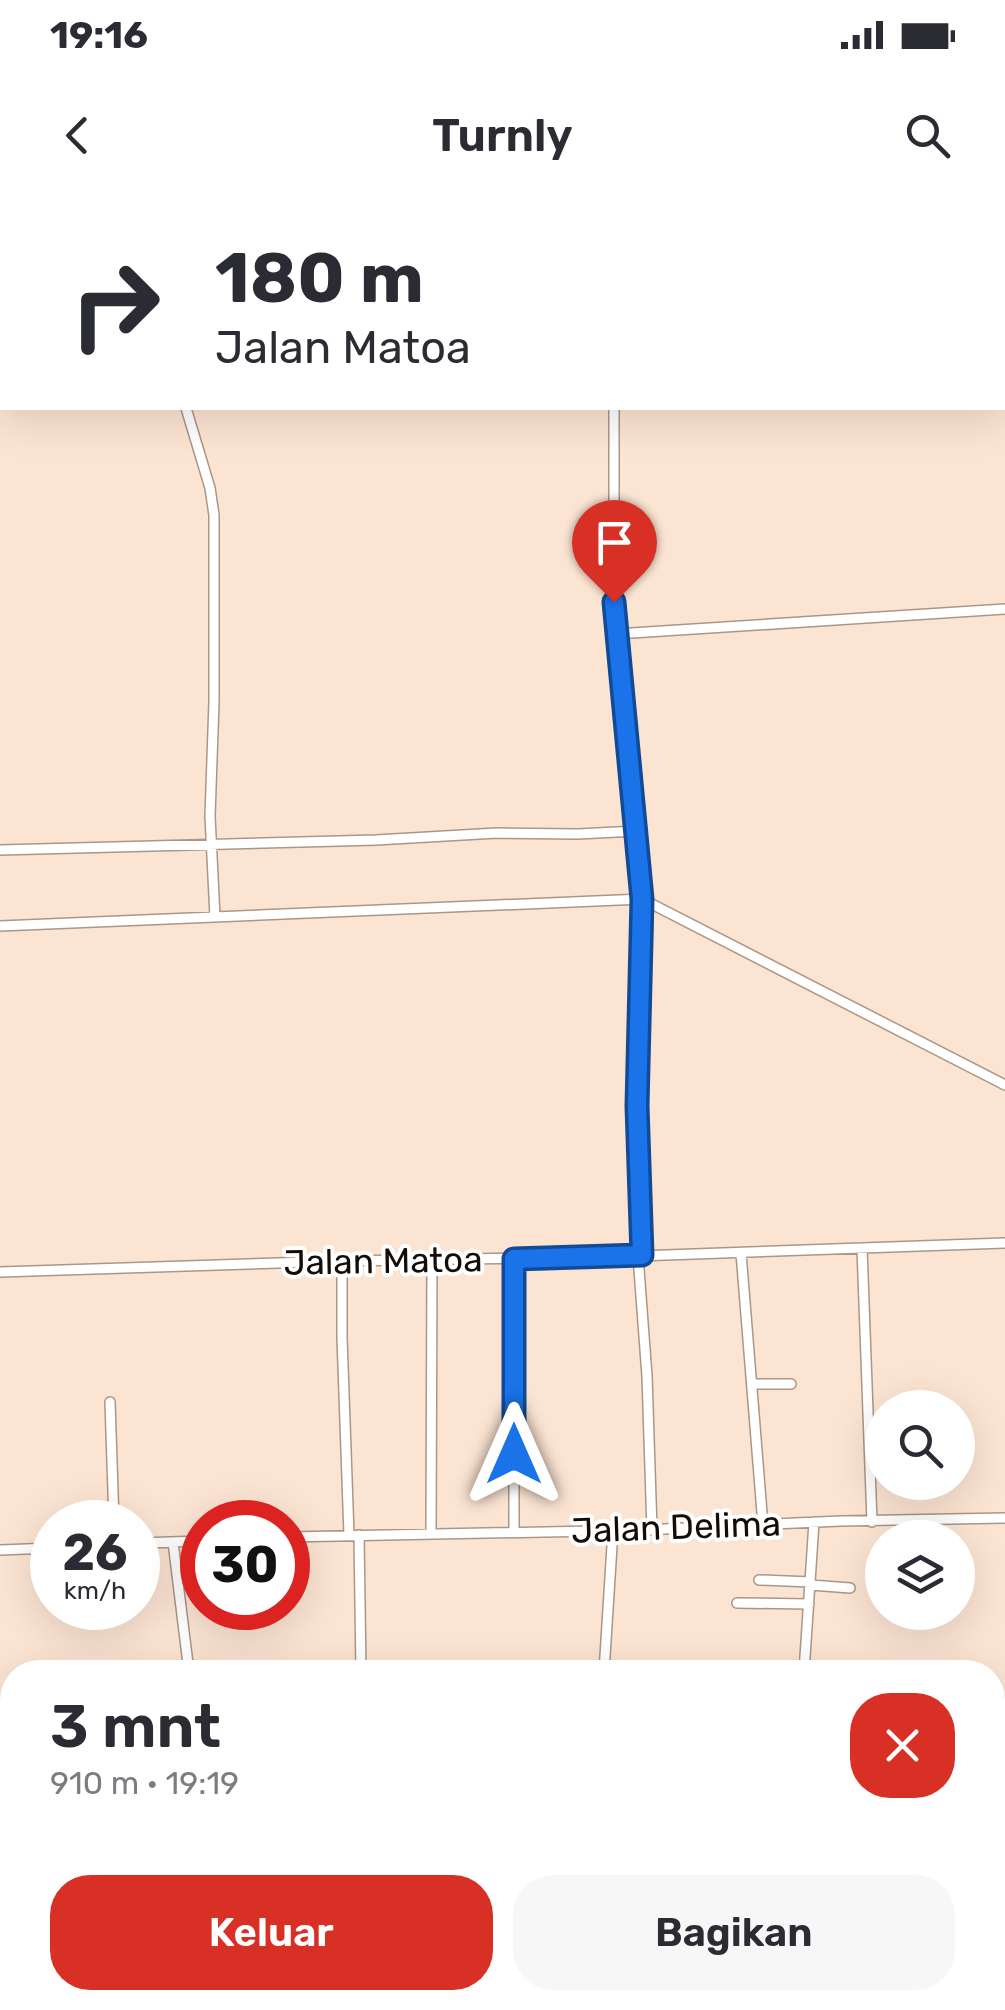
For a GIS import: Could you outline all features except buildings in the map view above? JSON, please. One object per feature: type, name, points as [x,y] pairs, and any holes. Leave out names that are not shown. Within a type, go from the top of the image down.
[{"type":"street","points":[[187,410],[210,488],[214,516],[211,845],[215,917]]},
{"type":"street","points":[[614,410],[616,634],[642,899],[637,1106],[652,1530]]},
{"type":"street","points":[[616,634],[1005,609]]},
{"type":"street","points":[[0,850],[636,831]]},
{"type":"street","points":[[0,926],[642,899],[1005,1085]]},
{"type":"street","name":"Jalan Matoa","points":[[0,1272],[1005,1243]]},
{"type":"street","points":[[862,1248],[872,1520]]},
{"type":"street","points":[[740,1253],[764,1525]]},
{"type":"street","points":[[514,1259],[514,1532]]},
{"type":"street","points":[[431,1533],[432,1260]]},
{"type":"street","points":[[342,1261],[342,1337],[360,1660]]},
{"type":"street","points":[[753,1384],[791,1384]]},
{"type":"street","points":[[110,1402],[113,1500]]},
{"type":"street","name":"Jalan Delima","points":[[938,1520],[1005,1518]]},
{"type":"street","points":[[805,1660],[814,1522]]},
{"type":"street","name":"Jalan Delima","points":[[310,1536],[865,1522]]},
{"type":"street","points":[[605,1660],[612,1530]]},
{"type":"street","points":[[160,1542],[180,1542]]},
{"type":"street","points":[[173,1542],[187,1660]]},
{"type":"street","points":[[0,1550],[30,1549]]},
{"type":"street","points":[[758,1580],[850,1588]]},
{"type":"street","points":[[737,1604],[809,1604]]},
{"type":"route","points":[[514,1454],[514,1259],[642,1255],[637,1106],[642,899],[614,602]]}]
